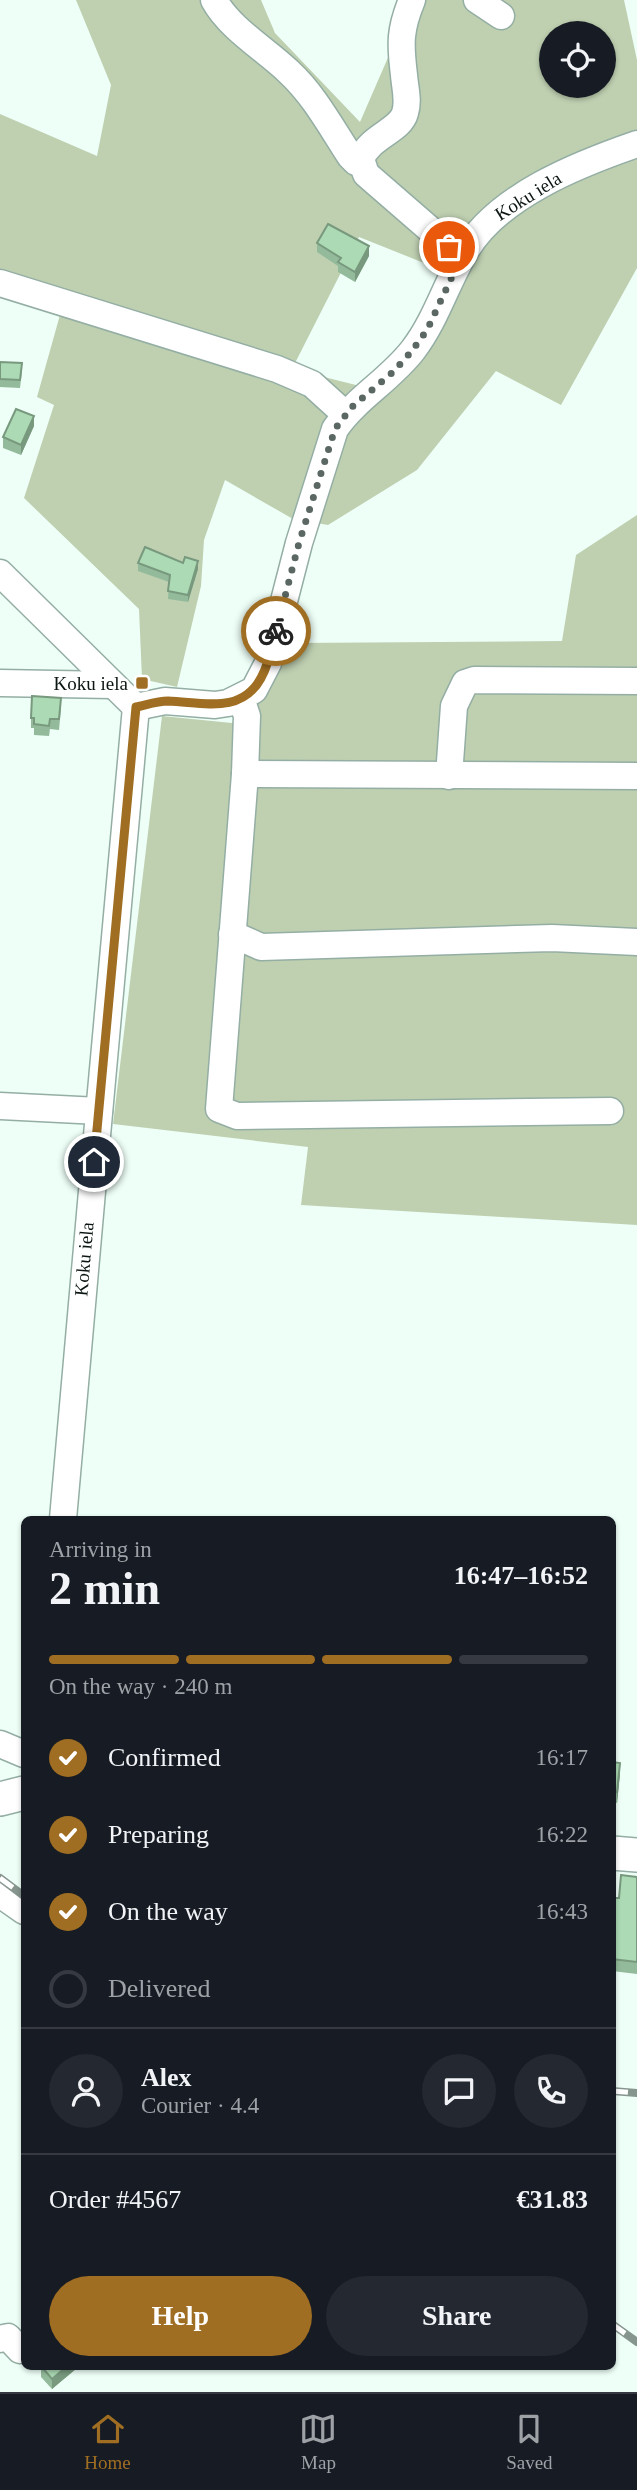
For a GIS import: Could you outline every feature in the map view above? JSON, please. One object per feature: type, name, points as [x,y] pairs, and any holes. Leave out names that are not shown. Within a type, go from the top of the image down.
[{"type":"main road","points":[[0,1799],[21,1794]]},
{"type":"street","points":[[214,0],[237,26],[290,73],[315,102],[349,156],[356,162],[362,162]]},
{"type":"street","points":[[412,0],[401,28],[407,99],[405,116],[365,148],[362,162],[366,174],[449,247],[457,266]]},
{"type":"street","points":[[477,0],[501,16]]},
{"type":"street","name":"Koku iela","points":[[241,698],[254,690],[268,663],[320,474],[335,429],[345,414],[411,352],[427,330],[475,235],[502,209],[581,163],[637,144]]},
{"type":"street","points":[[4,285],[277,369],[312,384],[345,414]]},
{"type":"street","points":[[0,573],[136,707],[165,701],[228,704],[241,698],[247,716],[245,774],[219,1109],[237,1116],[610,1111]]},
{"type":"street","points":[[449,776],[454,706],[465,683],[474,680],[637,681]]},
{"type":"street","points":[[0,683],[112,685]]},
{"type":"street","name":"Koku iela","points":[[63,1516],[136,707]]},
{"type":"street","points":[[245,774],[637,776]]},
{"type":"street","points":[[232,934],[261,947],[552,938],[637,942]]},
{"type":"street","points":[[0,1106],[99,1111]]},
{"type":"street","points":[[0,1744],[21,1753]]},
{"type":"street","points":[[0,1894],[21,1909]]},
{"type":"green space","points":[[76,0],[261,0],[275,33],[360,122],[413,0],[624,0],[637,60],[637,268],[561,405],[496,371],[417,470],[328,525],[293,519],[225,480],[204,540],[201,586],[177,687],[142,679],[139,609],[24,498],[54,405],[37,397],[65,297],[0,274],[0,114],[97,156],[111,85]],"holes":[[[359,237],[444,271],[405,345],[360,386],[292,369]]]},
{"type":"green space","points":[[637,515],[637,1225],[301,1205],[308,1147],[113,1124],[162,716],[232,723],[265,692],[294,643],[562,641],[576,555]]},
{"type":"building","points":[[328,224],[369,246],[355,272],[338,262],[341,258],[317,243]]},
{"type":"building","points":[[0,362],[22,363],[20,380],[0,379]]},
{"type":"building","points":[[16,409],[34,416],[21,445],[3,437]]},
{"type":"building","points":[[145,547],[183,563],[185,557],[198,561],[188,595],[168,591],[170,575],[138,563]]},
{"type":"building","points":[[32,696],[61,698],[59,719],[50,719],[49,726],[34,724],[34,718],[31,718]]},
{"type":"building","points":[[616,1762],[620,1763],[616,1792]]},
{"type":"building","points":[[621,1875],[637,1877],[637,1962],[616,1959],[616,1898],[619,1898]]},
{"type":"building","points":[[44,2370],[62,2370],[52,2379]]},
{"type":"railway","points":[[0,1878],[21,1894]]},
{"type":"railway","points":[[616,2091],[637,2093]]},
{"type":"railway","points":[[616,2327],[637,2342]]},
{"type":"way so far","points":[[276,631],[299,543],[335,429],[352,407],[393,372],[427,330],[457,266],[449,247]]},
{"type":"place","name":"Koku iela","points":[[142,683]]},
{"type":"route","points":[[94,1162],[136,707],[165,701],[228,704],[241,698],[254,690],[262,677],[276,631]]}]
